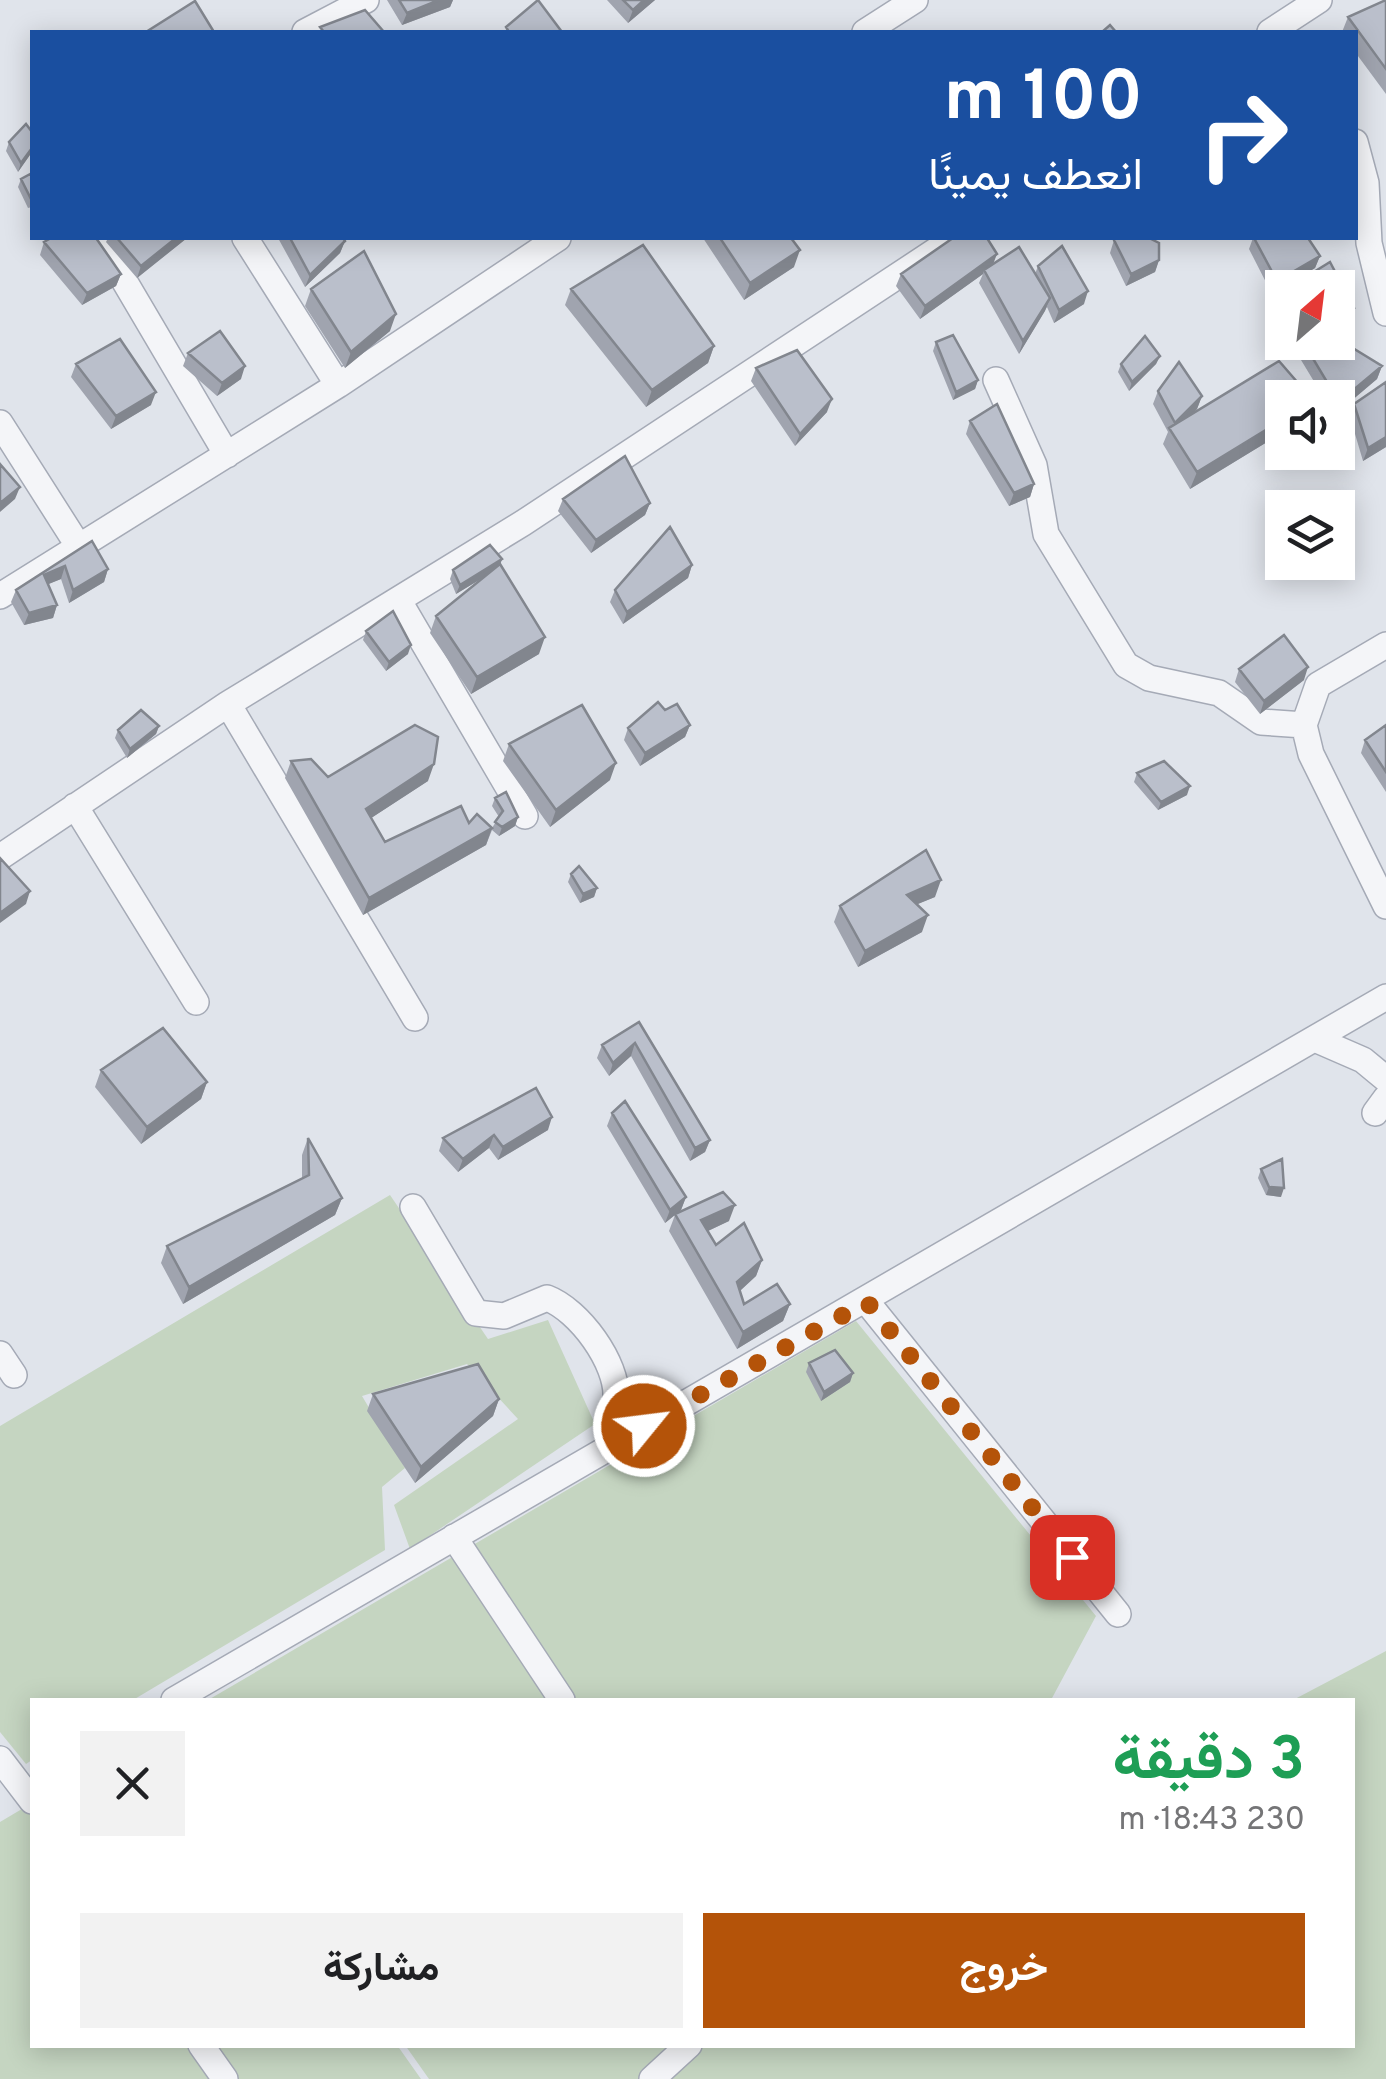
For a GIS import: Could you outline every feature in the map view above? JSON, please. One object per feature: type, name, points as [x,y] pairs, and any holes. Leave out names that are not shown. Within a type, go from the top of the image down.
[{"type":"street","points":[[308,30],[366,0]]},
{"type":"street","points":[[868,30],[915,0]]},
{"type":"street","points":[[1281,29],[1319,0]]},
{"type":"street","points":[[1358,153],[1366,183],[1369,242],[1386,313]]},
{"type":"street","points":[[100,240],[227,454]]},
{"type":"street","points":[[247,240],[338,385]]},
{"type":"street","points":[[0,596],[338,385],[555,240]]},
{"type":"street","points":[[0,856],[228,704],[399,602],[953,240]]},
{"type":"street","points":[[996,380],[1034,465],[1050,542],[1126,666],[1149,678],[1219,693],[1261,722],[1304,725]]},
{"type":"street","points":[[0,423],[79,547]]},
{"type":"street","points":[[399,602],[525,816]]},
{"type":"street","points":[[1386,645],[1318,685],[1304,725],[1311,754],[1386,906]]},
{"type":"street","points":[[228,704],[415,1018]]},
{"type":"street","points":[[76,806],[196,1002]]},
{"type":"street","points":[[177,1698],[612,1444],[867,1302],[1386,997]]},
{"type":"street","points":[[1317,1040],[1363,1060],[1386,1079]]},
{"type":"street","points":[[413,1207],[476,1313],[504,1316],[548,1298],[575,1316],[612,1374],[616,1396],[612,1444]]},
{"type":"street","points":[[867,1302],[1118,1614]]},
{"type":"street","points":[[454,1537],[561,1698]]},
{"type":"street","points":[[0,1759],[22,1793]]},
{"type":"street","points":[[204,2048],[225,2079]]},
{"type":"street","points":[[652,2079],[686,2048]]},
{"type":"green space","points":[[390,1195],[488,1339],[548,1320],[595,1424],[410,1549],[394,1505],[518,1419],[467,1364],[362,1396],[405,1468],[382,1487],[385,1550],[136,1698],[30,1698],[30,1761],[26,1764],[0,1732],[0,1426]]},
{"type":"green space","points":[[856,1321],[1096,1616],[1052,1698],[211,1698]]},
{"type":"green space","points":[[1386,1651],[1386,2079],[429,2079],[407,2048],[1355,2048],[1355,1698],[1297,1698]]},
{"type":"green space","points":[[30,1804],[30,2048],[399,2048],[421,2079],[0,2079],[0,1822]]},
{"type":"building","points":[[399,0],[439,0],[407,13]]},
{"type":"building","points":[[538,0],[560,30],[508,30],[506,27]]},
{"type":"building","points":[[623,0],[644,0],[633,10]]},
{"type":"building","points":[[1386,0],[1386,69],[1358,30],[1348,17]]},
{"type":"building","points":[[195,1],[213,30],[149,30]]},
{"type":"building","points":[[365,10],[382,30],[322,30],[320,27]]},
{"type":"building","points":[[26,124],[30,129],[30,151],[21,163],[9,142]]},
{"type":"building","points":[[30,174],[30,197],[21,179]]},
{"type":"building","points":[[97,240],[121,274],[87,293],[44,242]]},
{"type":"building","points":[[119,240],[174,240],[141,266]]},
{"type":"building","points":[[291,240],[344,240],[345,241],[310,275]]},
{"type":"building","points":[[721,240],[792,240],[800,250],[750,283]]},
{"type":"building","points":[[950,240],[988,240],[997,254],[925,306],[901,274]]},
{"type":"building","points":[[1114,240],[1159,243],[1159,260],[1131,274]]},
{"type":"building","points":[[1255,240],[1309,240],[1320,256],[1296,270],[1271,270]]},
{"type":"building","points":[[643,245],[714,346],[652,390],[571,289]]},
{"type":"building","points":[[1062,246],[1088,291],[1059,310],[1038,266]]},
{"type":"building","points":[[1019,247],[1050,298],[1023,341],[984,270]]},
{"type":"building","points":[[364,251],[396,314],[351,352],[311,289]]},
{"type":"building","points":[[1330,262],[1334,270],[1317,270]]},
{"type":"building","points":[[220,331],[245,366],[222,383],[188,353]]},
{"type":"building","points":[[953,335],[978,380],[956,392],[936,342]]},
{"type":"building","points":[[1145,336],[1160,356],[1132,382],[1121,364]]},
{"type":"building","points":[[120,339],[156,392],[116,416],[76,364]]},
{"type":"building","points":[[1355,349],[1382,366],[1355,389],[1355,380],[1326,380],[1314,360],[1355,360]]},
{"type":"building","points":[[797,350],[832,399],[800,434],[756,368]]},
{"type":"building","points":[[1279,361],[1295,380],[1265,380],[1265,430],[1197,472],[1169,428]]},
{"type":"building","points":[[1179,362],[1202,396],[1175,423],[1158,391]]},
{"type":"building","points":[[1386,382],[1386,437],[1368,448],[1355,407]]},
{"type":"building","points":[[997,404],[1034,484],[1014,493],[970,421]]},
{"type":"building","points":[[625,456],[650,503],[596,540],[563,499]]},
{"type":"building","points":[[0,464],[20,487],[0,503]]},
{"type":"building","points":[[670,527],[692,565],[627,612],[615,590]]},
{"type":"building","points":[[92,541],[108,569],[73,590],[65,566],[44,575],[57,605],[29,613],[16,590]]},
{"type":"building","points":[[490,545],[502,559],[460,585],[453,570]]},
{"type":"building","points":[[500,564],[545,637],[477,677],[436,616]]},
{"type":"building","points":[[393,611],[411,645],[389,662],[366,631]]},
{"type":"building","points":[[1284,635],[1308,667],[1264,701],[1239,669]]},
{"type":"building","points":[[658,702],[665,710],[677,704],[690,725],[645,753],[628,728]]},
{"type":"building","points":[[582,705],[616,763],[556,810],[509,744]]},
{"type":"building","points":[[141,710],[159,726],[130,749],[118,730]]},
{"type":"building","points":[[415,725],[438,737],[434,764],[366,809],[385,842],[461,806],[469,823],[477,814],[492,828],[369,898],[291,761],[311,759],[328,777]]},
{"type":"building","points":[[1386,725],[1386,772],[1365,740]]},
{"type":"building","points":[[1164,761],[1190,786],[1161,802],[1137,773]]},
{"type":"building","points":[[506,792],[518,817],[502,827],[495,822],[503,811],[495,798]]},
{"type":"building","points":[[926,850],[941,880],[907,895],[928,915],[865,951],[840,906]]},
{"type":"building","points":[[0,858],[30,891],[0,913]]},
{"type":"building","points":[[579,866],[597,888],[583,894],[571,874]]},
{"type":"building","points":[[639,1022],[710,1140],[695,1148],[635,1043],[613,1063],[602,1045]]},
{"type":"building","points":[[163,1028],[207,1082],[147,1127],[101,1070]]},
{"type":"building","points":[[536,1088],[552,1117],[503,1147],[494,1135],[463,1159],[443,1138]]},
{"type":"building","points":[[625,1101],[686,1197],[670,1210],[612,1113]]},
{"type":"building","points":[[308,1138],[342,1198],[189,1287],[167,1246],[309,1175]]},
{"type":"building","points":[[1282,1159],[1284,1188],[1269,1187],[1261,1169]]},
{"type":"building","points":[[723,1192],[735,1205],[701,1220],[716,1245],[744,1223],[762,1260],[737,1282],[744,1304],[777,1284],[790,1304],[743,1332],[675,1214]]},
{"type":"building","points":[[835,1350],[853,1373],[824,1392],[809,1363]]},
{"type":"building","points":[[478,1364],[499,1399],[421,1467],[373,1394]]},
{"type":"route","points":[[644,1426],[867,1302],[1072,1557]]}]
